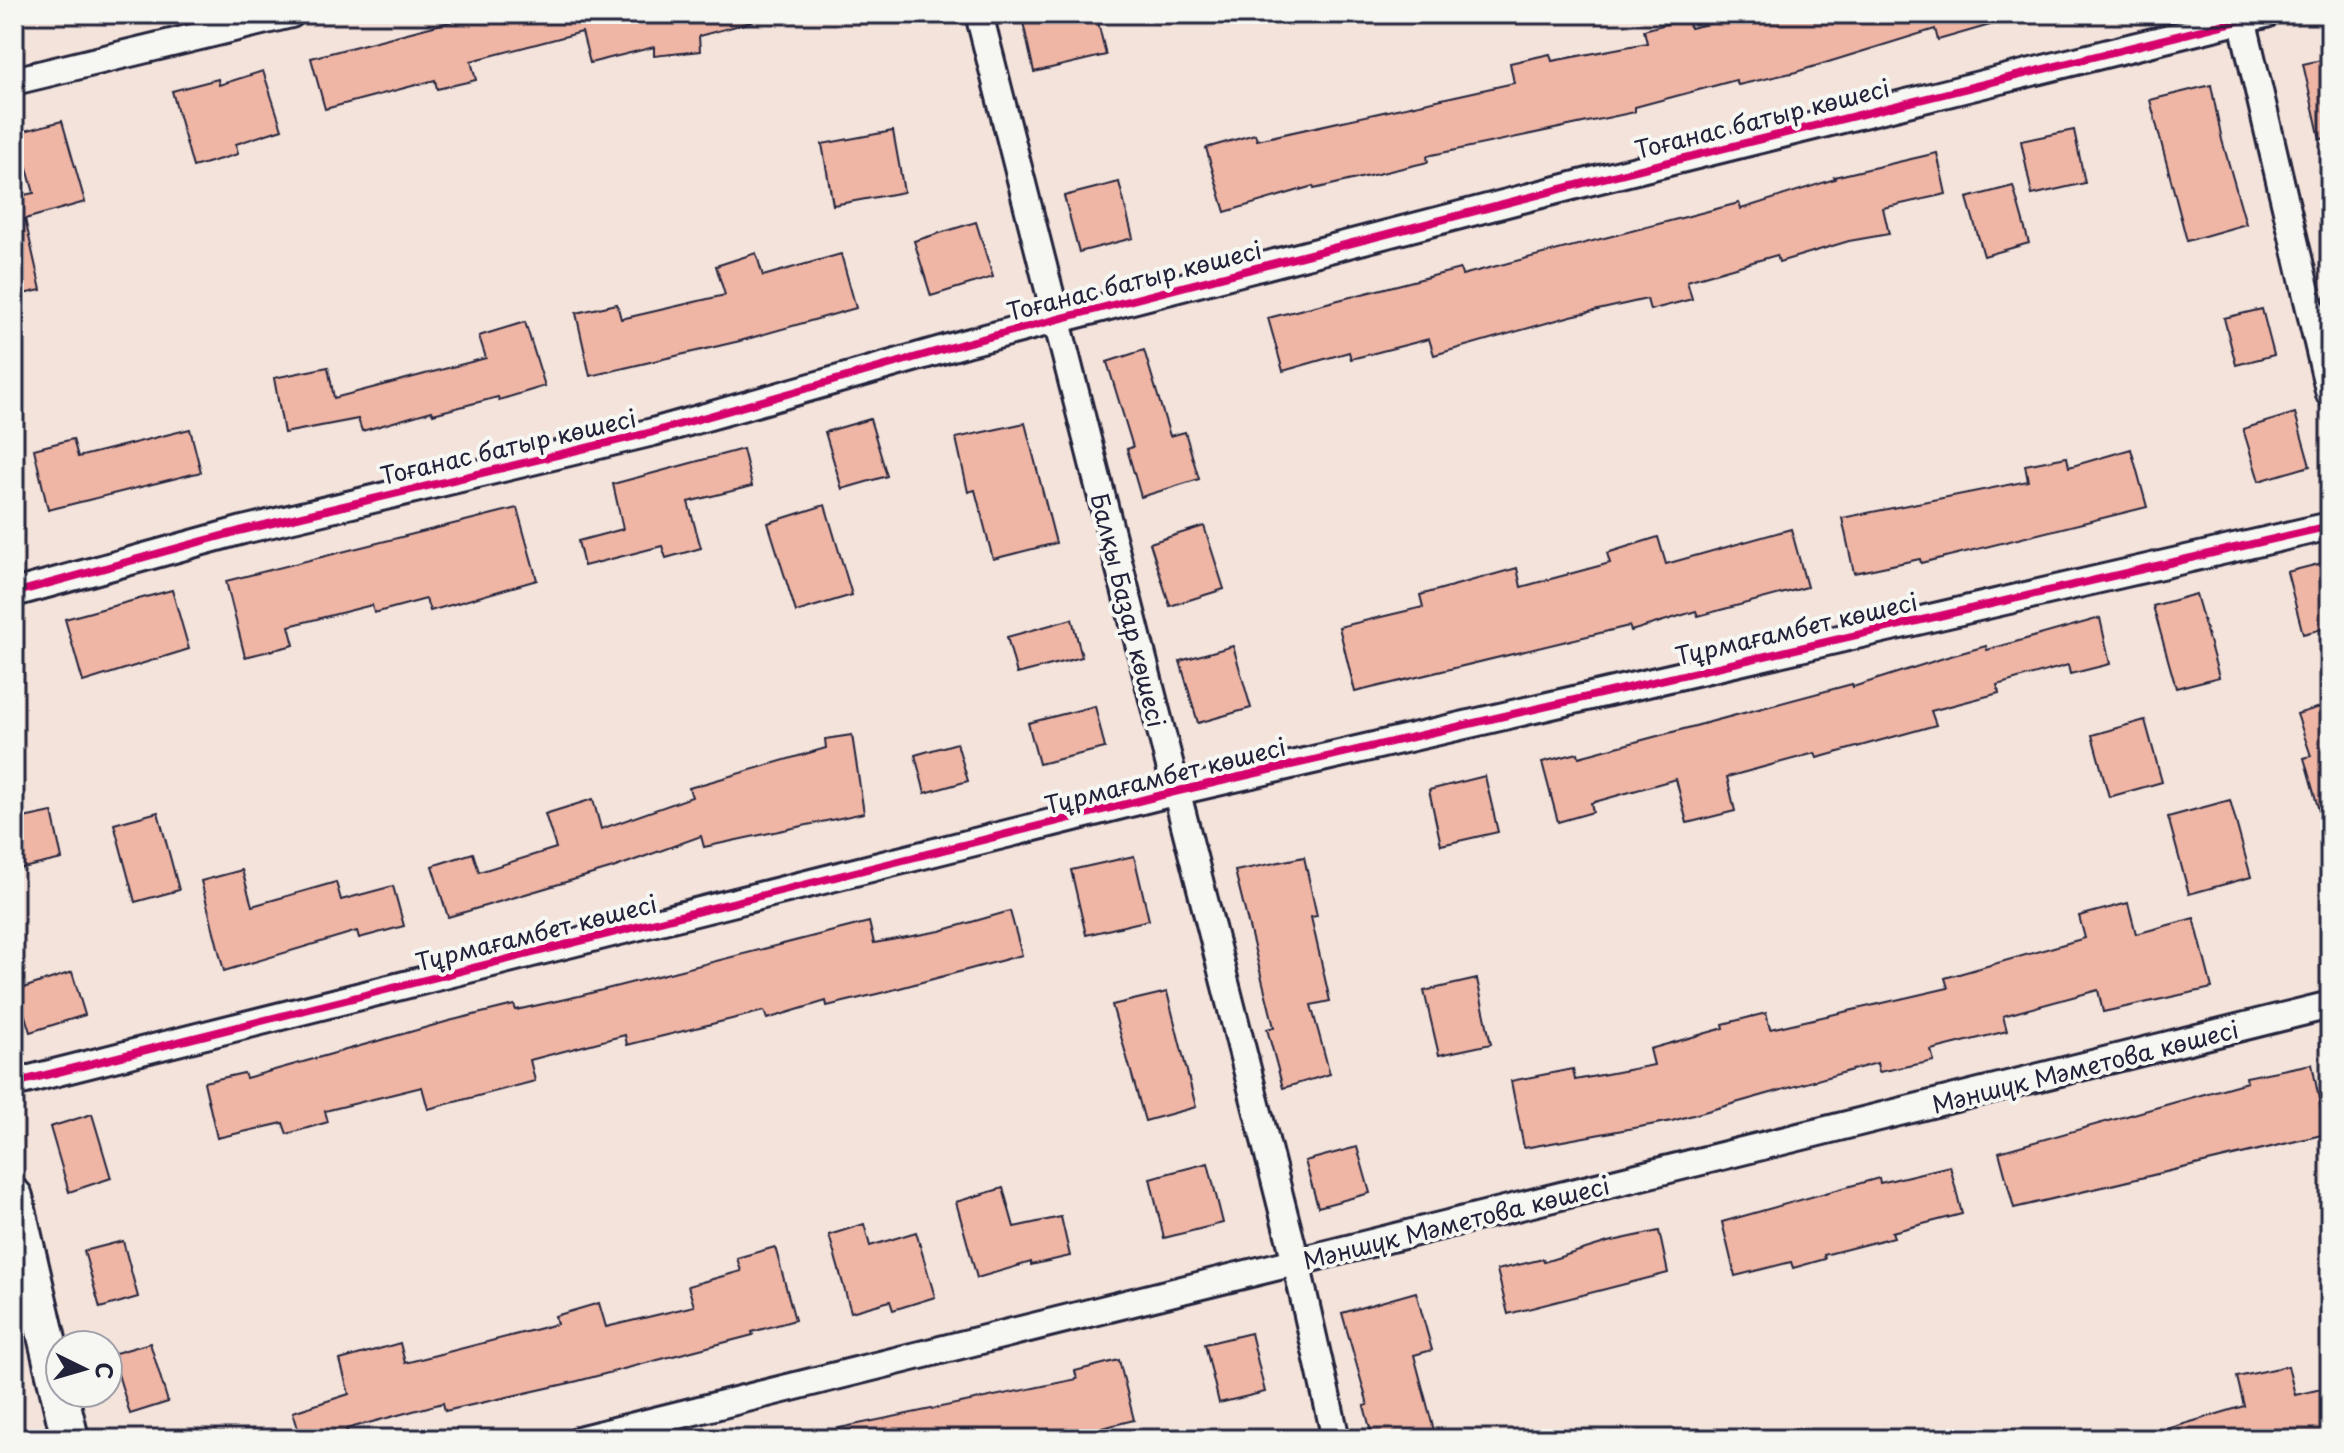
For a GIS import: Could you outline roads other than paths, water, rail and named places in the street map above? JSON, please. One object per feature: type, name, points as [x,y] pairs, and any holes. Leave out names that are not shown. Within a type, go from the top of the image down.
[{"type":"street","points":[[14,81],[291,14]]},
{"type":"street","name":"Балқы Базар көшесі","points":[[979,14],[1174,792],[1296,1262],[1336,1439]]},
{"type":"street","points":[[2249,15],[2330,394]]},
{"type":"street","name":"Тоғанас батыр көшесі","points":[[14,593],[243,530],[653,432],[966,343],[2249,15]]},
{"type":"street","name":"Тұрмағамбет көшесі","points":[[14,1083],[1174,792],[2330,526]]},
{"type":"street","name":"Мәншүк Мәметова көшесі","points":[[582,1439],[2330,1005]]},
{"type":"street","points":[[14,1197],[70,1439]]}]
